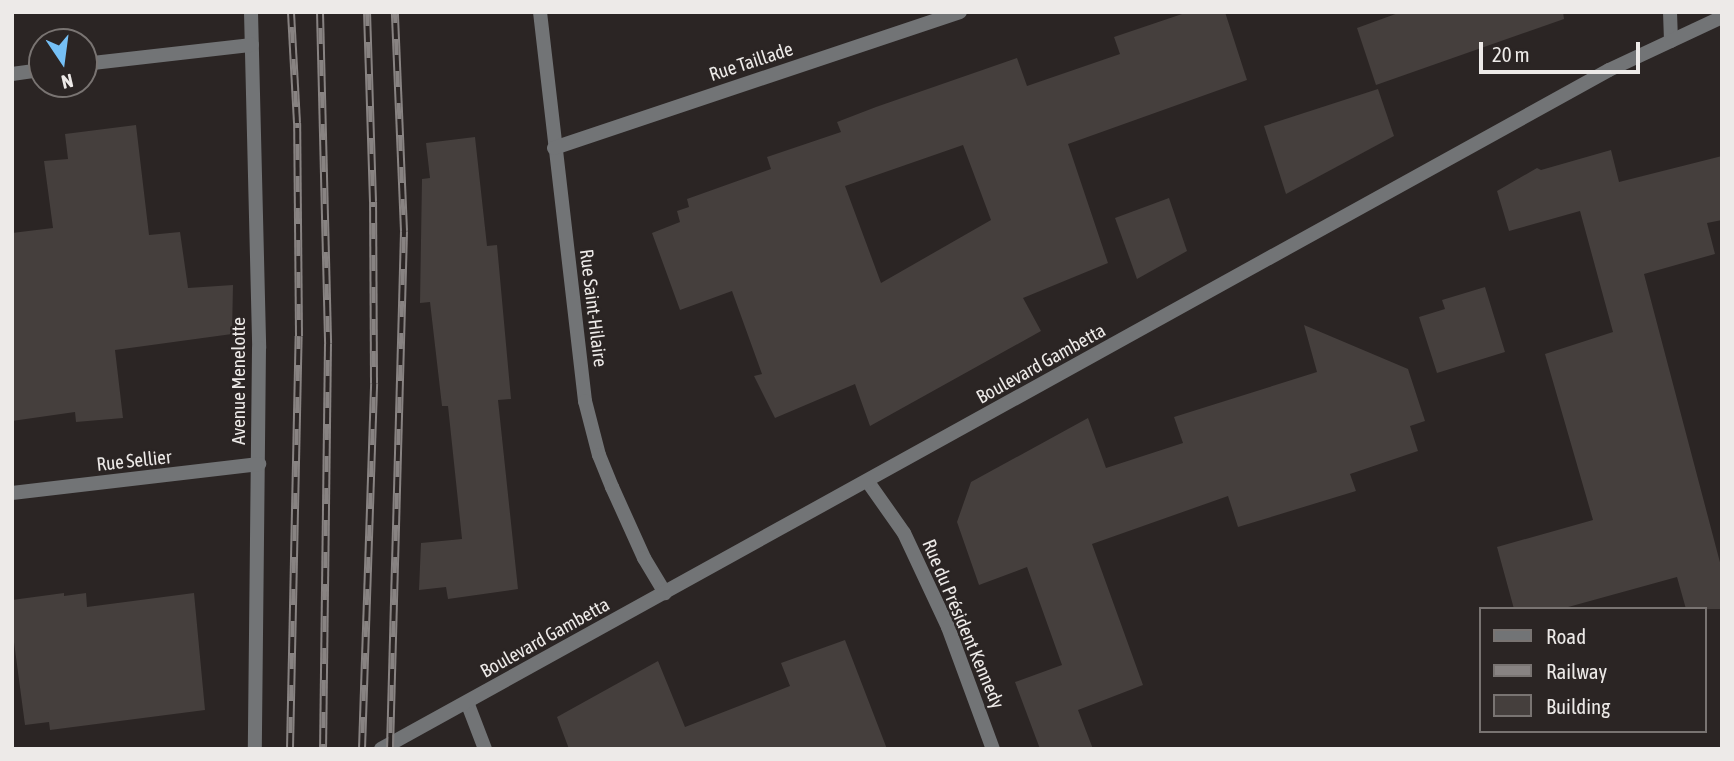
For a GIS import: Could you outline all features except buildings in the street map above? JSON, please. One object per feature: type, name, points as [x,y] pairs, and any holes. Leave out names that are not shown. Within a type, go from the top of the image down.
[{"type":"street","name":"Avenue Menelotte","points":[[251,12],[259,464],[255,749]]},
{"type":"street","name":"Rue Saint-Hilaire","points":[[540,12],[585,401],[612,487],[644,558],[665,593]]},
{"type":"street","name":"Rue Taillade","points":[[554,148],[960,12]]},
{"type":"street","points":[[1670,12],[1671,41]]},
{"type":"street","name":"Boulevard Gambetta","points":[[381,749],[1609,70],[1722,17]]},
{"type":"street","points":[[98,62],[252,44]]},
{"type":"street","name":"Rue Sellier","points":[[12,494],[259,464]]},
{"type":"street","name":"Rue du Président Kennedy","points":[[868,482],[904,533],[948,627],[993,749]]},
{"type":"street","points":[[467,702],[485,749]]},
{"type":"railway","points":[[290,749],[299,336],[297,123],[291,12]]},
{"type":"railway","points":[[320,12],[328,344],[323,749]]},
{"type":"railway","points":[[362,749],[374,383],[373,202],[367,12]]},
{"type":"railway","points":[[390,749],[404,231],[395,12]]}]
